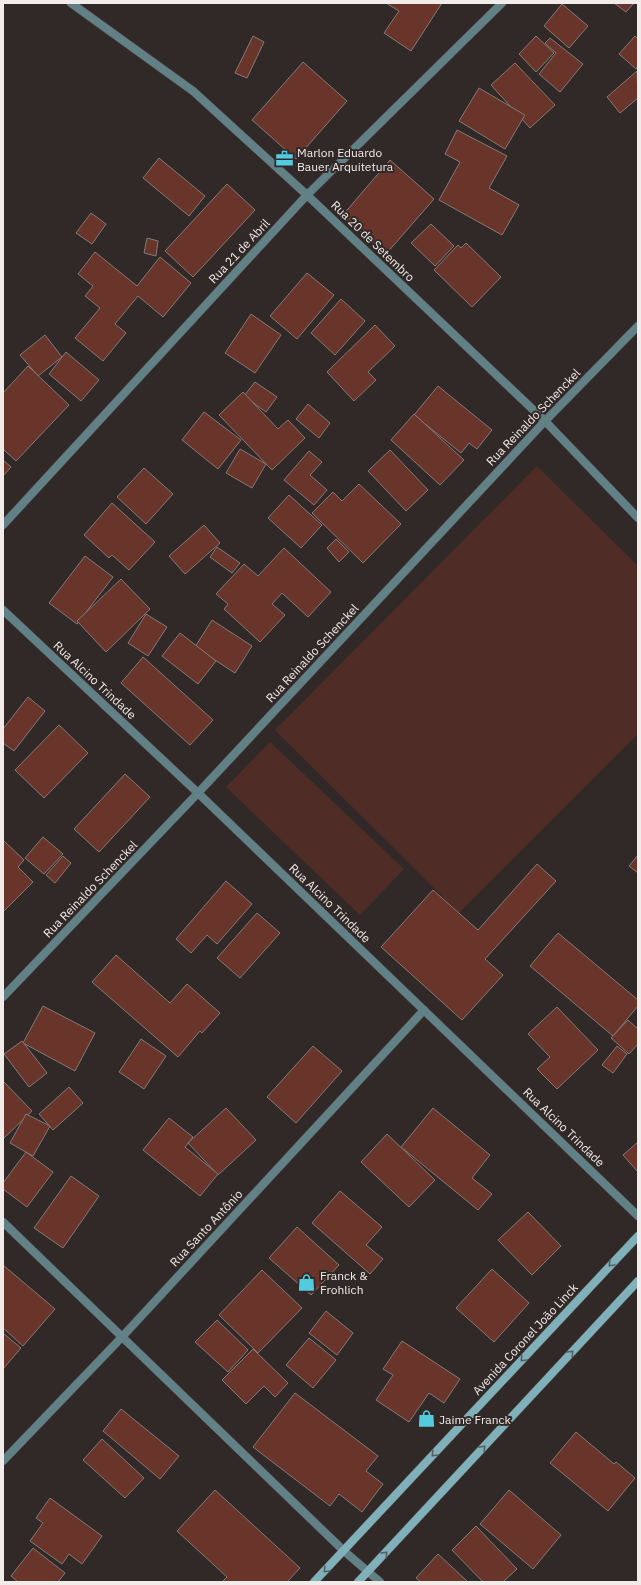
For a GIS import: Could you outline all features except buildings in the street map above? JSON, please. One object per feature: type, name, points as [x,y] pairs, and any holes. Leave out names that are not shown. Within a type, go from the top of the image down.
[{"type":"main road","name":"Avenida Coronel João Linck","points":[[314,1582],[638,1236]]},
{"type":"main road","points":[[358,1582],[638,1281]]},
{"type":"street","name":"Rua 20 de Setembro","points":[[71,3],[193,92],[308,195],[545,421],[638,518]]},
{"type":"street","name":"Rua 21 de Abril","points":[[3,525],[308,195],[502,3]]},
{"type":"street","name":"Rua Reinaldo Schenckel","points":[[3,997],[198,793],[545,421],[638,326]]},
{"type":"street","name":"Rua Alcino Trindade","points":[[3,610],[198,793],[638,1216]]},
{"type":"street","name":"Rua Santo Antônio","points":[[3,1461],[122,1337],[424,1010]]},
{"type":"street","points":[[3,1222],[344,1551],[380,1582]]},
{"type":"shaded area","points":[[537,466],[638,566],[638,734],[459,913],[275,730]]},
{"type":"shaded area","points":[[270,742],[404,869],[360,915],[226,787]]},
{"type":"place","name":"Marlon Eduardo Bauer Arquitetura","points":[[284,159]]},
{"type":"place","name":"Franck & Frohlich","points":[[307,1282]]},
{"type":"place","name":"Jaime Franck","points":[[426,1419]]}]
